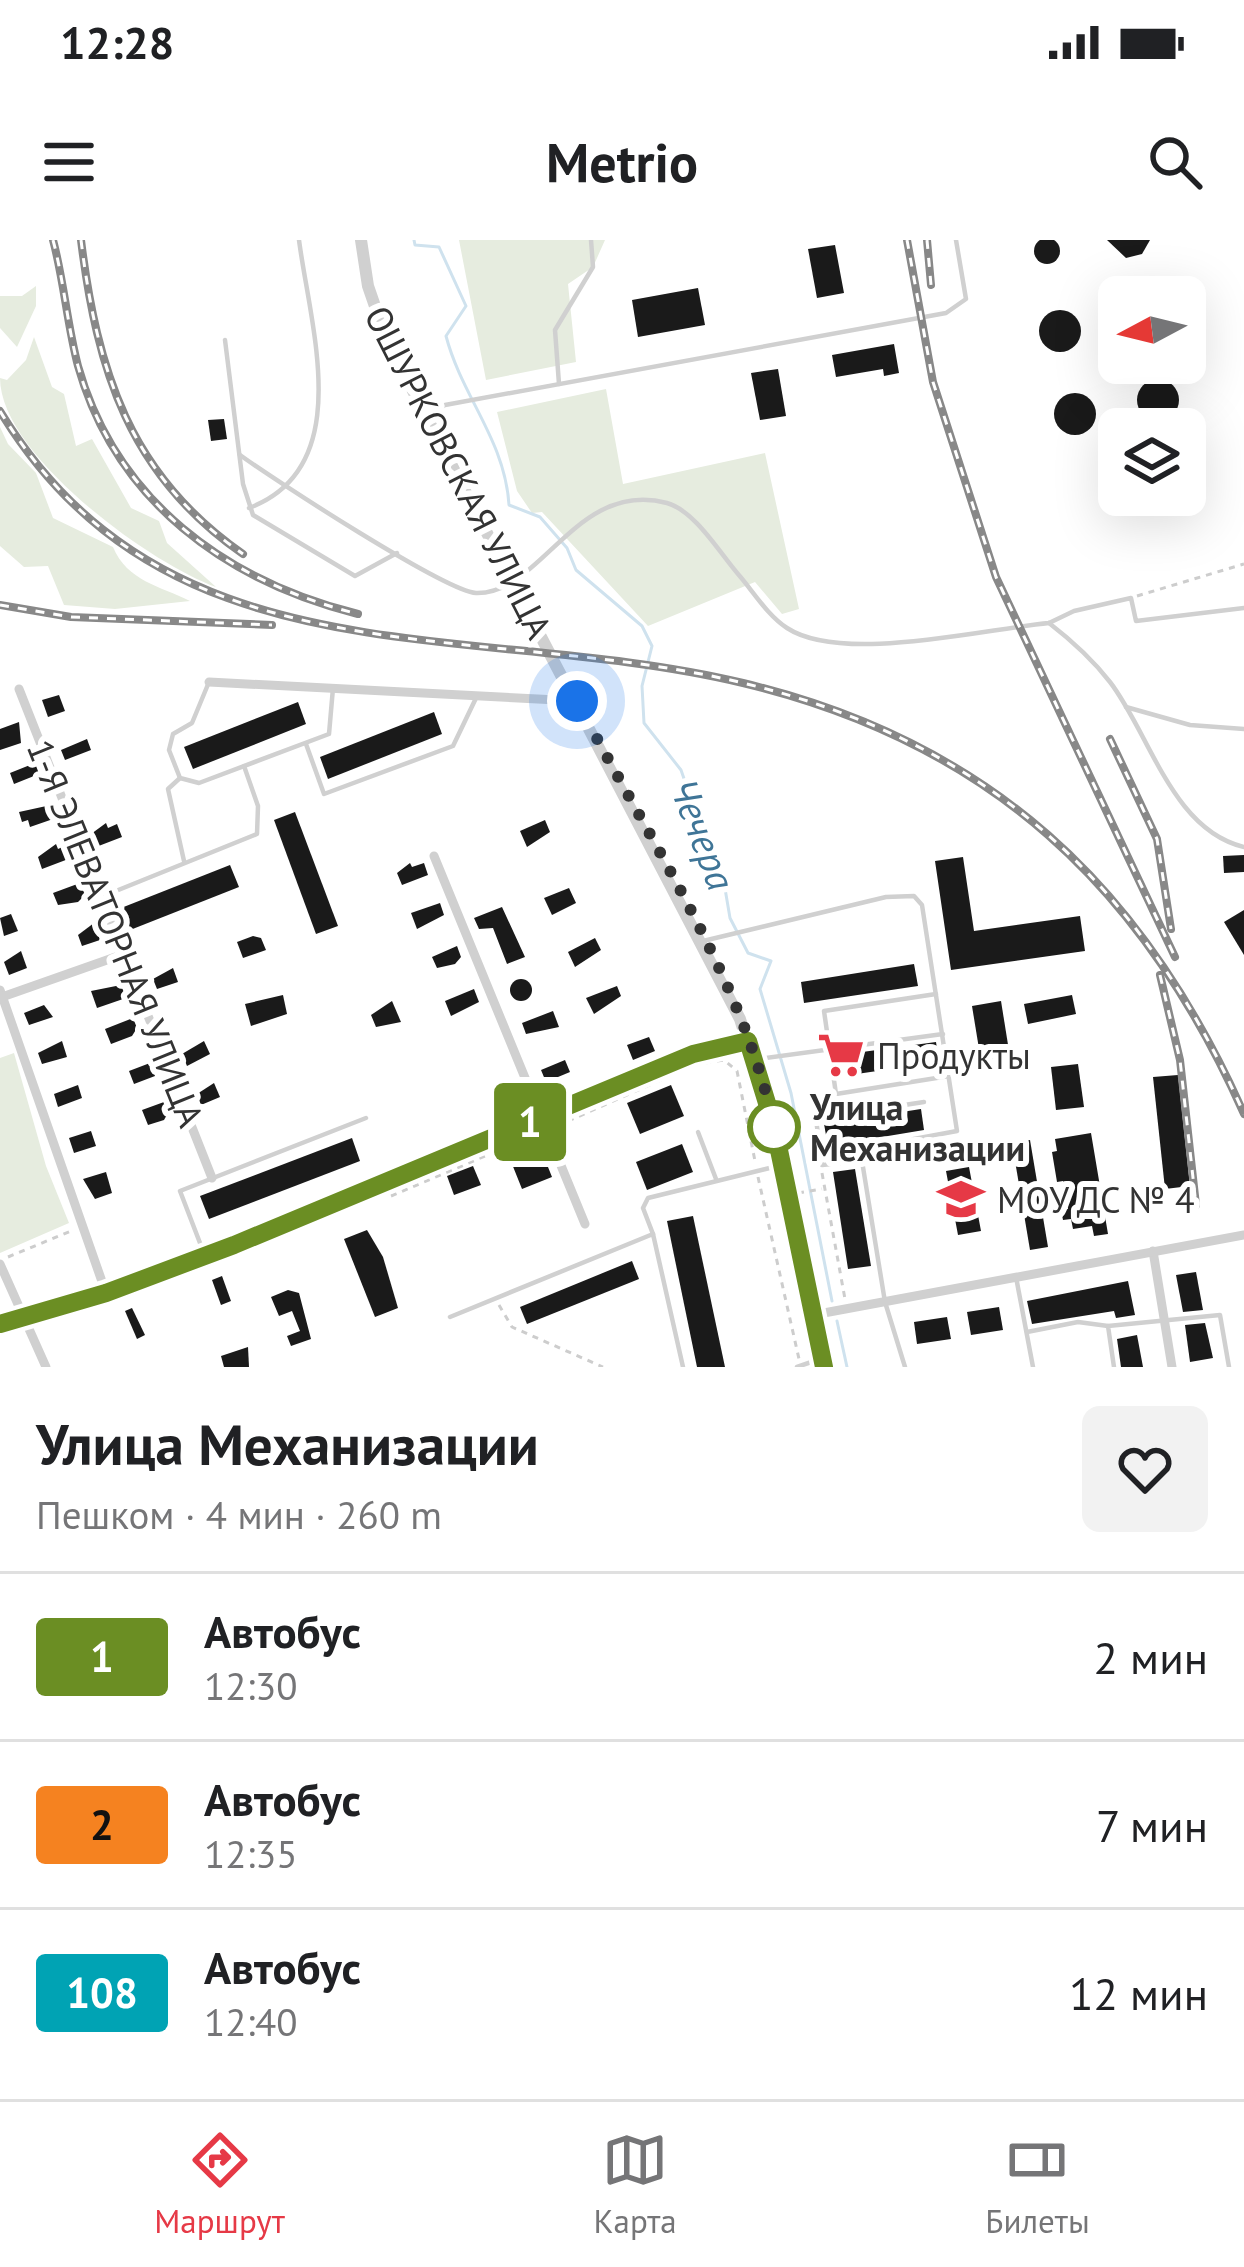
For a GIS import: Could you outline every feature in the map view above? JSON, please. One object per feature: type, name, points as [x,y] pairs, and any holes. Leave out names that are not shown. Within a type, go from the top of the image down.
[{"type":"street","name":"ОШУРКОВСКАЯ УЛИЦА","points":[[361,240],[375,313],[426,419],[703,941],[748,1041],[782,1165],[823,1363]]},
{"type":"street","points":[[209,682],[577,701]]},
{"type":"street","name":"1-Я ЭЛЕВАТОРНАЯ УЛИЦА","points":[[19,689],[212,1178]]},
{"type":"street","points":[[434,856],[585,1224]]},
{"type":"street","points":[[106,1293],[1,993],[124,954]]},
{"type":"street","points":[[0,1324],[106,1293],[205,1256],[693,1054],[748,1041]]},
{"type":"street","points":[[813,1315],[1244,1235]]},
{"type":"street","points":[[1154,1251],[1172,1367]]},
{"type":"street","points":[[0,1261],[28,1317],[32,1344],[46,1367]]},
{"type":"lane","points":[[249,508],[287,487],[321,422],[299,240]]},
{"type":"lane","points":[[559,385],[556,330],[592,266],[591,240]]},
{"type":"lane","points":[[426,419],[445,405],[946,313],[966,299],[956,240]]},
{"type":"lane","points":[[225,340],[249,508],[260,522],[355,576],[397,553]]},
{"type":"lane","points":[[240,454],[397,553],[473,592],[512,583],[597,512],[657,502],[686,515],[775,618],[812,638],[896,640],[1049,623],[1074,610],[1131,598],[1136,621],[1244,608]]},
{"type":"lane","points":[[1049,623],[1079,649],[1126,707],[1184,804],[1214,834],[1244,847]]},
{"type":"lane","points":[[180,778],[170,750],[173,734],[192,724],[209,682]]},
{"type":"lane","points":[[180,778],[199,783],[329,734],[333,688]]},
{"type":"lane","points":[[305,743],[324,794],[453,746],[477,696]]},
{"type":"lane","points":[[1126,707],[1190,725],[1244,729]]},
{"type":"lane","points":[[101,897],[257,835],[258,806],[244,766]]},
{"type":"lane","points":[[180,778],[168,789],[185,863]]},
{"type":"lane","points":[[703,941],[886,897],[914,896],[922,905],[957,1132],[886,1144],[862,1161],[822,1166],[815,1119],[924,1102]]},
{"type":"lane","points":[[839,1114],[824,1011],[936,994]]},
{"type":"lane","points":[[754,1059],[943,1034]]},
{"type":"lane","points":[[836,1094],[950,1076]]},
{"type":"lane","points":[[205,1256],[180,1191],[365,1118]]},
{"type":"lane","points":[[698,1132],[716,1179]]},
{"type":"lane","points":[[862,1161],[885,1302],[905,1367]]},
{"type":"lane","points":[[683,1367],[643,1208],[648,1198],[782,1165]]},
{"type":"lane","points":[[450,1317],[653,1234]]},
{"type":"lane","points":[[1016,1277],[1033,1367]]},
{"type":"lane","points":[[1027,1332],[1078,1322],[1108,1327],[1220,1315],[1228,1367]]},
{"type":"lane","points":[[1108,1327],[1114,1367]]},
{"type":"lane","points":[[799,1367],[823,1363]]},
{"type":"path","points":[[1131,598],[1244,564]]},
{"type":"path","points":[[700,1064],[724,1060],[737,1071],[773,1262],[781,1274],[799,1367]]},
{"type":"path","points":[[392,1196],[673,1075]]},
{"type":"path","points":[[822,1166],[822,1189],[847,1309]]},
{"type":"path","points":[[805,1192],[822,1189]]},
{"type":"path","points":[[0,1261],[67,1234],[81,1222]]},
{"type":"path","points":[[495,1299],[512,1327],[603,1367]]},
{"type":"shaded area","points":[[459,240],[605,240],[593,267],[568,284],[576,362],[486,380]]},
{"type":"shaded area","points":[[36,286],[36,306],[17,347],[0,328],[0,296],[22,296]]},
{"type":"shaded area","points":[[34,337],[52,387],[64,394],[76,446],[92,439],[131,508],[159,521],[167,543],[216,587],[118,530],[83,502],[24,439],[7,408],[0,378],[7,380],[26,360]]},
{"type":"shaded area","points":[[606,389],[623,484],[765,453],[799,609],[782,614],[755,582],[648,626],[542,512],[532,513],[517,491],[497,412]]},
{"type":"shaded area","points":[[0,427],[8,444],[36,473],[53,518],[113,547],[136,575],[190,601],[115,609],[64,605],[48,566],[24,567],[0,546]]},
{"type":"shaded area","points":[[14,1053],[46,1166],[69,1223],[0,1253],[0,1058]]},
{"type":"building","points":[[1047,238],[1060,251],[1047,264],[1034,251]]},
{"type":"building","points":[[1107,240],[1150,240],[1142,254],[1126,258]]},
{"type":"building","points":[[835,245],[844,293],[817,298],[808,249]]},
{"type":"building","points":[[698,288],[705,325],[638,337],[632,300]]},
{"type":"building","points":[[1060,310],[1075,316],[1081,331],[1075,346],[1060,352],[1045,346],[1039,331],[1045,316]]},
{"type":"building","points":[[894,344],[899,373],[884,376],[883,369],[836,377],[832,355]]},
{"type":"building","points":[[778,369],[786,416],[760,420],[751,373]]},
{"type":"building","points":[[1144,384],[1172,384],[1178,392],[1178,408],[1138,408],[1138,392]]},
{"type":"building","points":[[1075,393],[1090,399],[1096,414],[1090,429],[1075,435],[1060,429],[1054,414],[1060,399]]},
{"type":"building","points":[[224,419],[227,439],[211,441],[208,420]]},
{"type":"building","points":[[59,695],[65,711],[48,717],[42,700]]},
{"type":"building","points":[[298,702],[306,724],[193,769],[184,747]]},
{"type":"building","points":[[434,712],[442,734],[328,779],[320,757]]},
{"type":"building","points":[[19,722],[21,743],[0,750],[0,729]]},
{"type":"building","points":[[87,739],[91,750],[65,760],[61,750]]},
{"type":"building","points":[[35,763],[39,774],[14,784],[10,773]]},
{"type":"building","points":[[51,805],[56,818],[30,827],[28,820],[22,822],[19,812]]},
{"type":"building","points":[[295,812],[338,926],[316,934],[274,820]]},
{"type":"building","points":[[545,820],[550,832],[527,847],[520,831]]},
{"type":"building","points":[[106,823],[108,828],[117,824],[122,837],[96,847],[91,834]]},
{"type":"building","points":[[56,844],[58,849],[67,845],[71,858],[42,869],[38,857]]},
{"type":"building","points":[[1244,855],[1244,872],[1224,873],[1223,856]]},
{"type":"building","points":[[963,857],[974,931],[1080,916],[1085,951],[951,970],[935,861]]},
{"type":"building","points":[[410,863],[412,867],[424,863],[428,875],[402,885],[397,873]]},
{"type":"building","points":[[230,865],[239,887],[125,932],[116,910]]},
{"type":"building","points":[[80,883],[85,895],[78,902],[58,905],[53,893]]},
{"type":"building","points":[[569,888],[576,903],[552,915],[544,898]]},
{"type":"building","points":[[440,903],[444,915],[417,929],[411,913]]},
{"type":"building","points":[[502,907],[525,957],[507,964],[493,928],[479,929],[474,918]]},
{"type":"building","points":[[1244,910],[1244,955],[1224,922]]},
{"type":"building","points":[[11,914],[18,931],[4,936],[0,918]]},
{"type":"building","points":[[94,923],[100,940],[82,946],[78,935]]},
{"type":"building","points":[[261,938],[266,950],[243,958],[237,942]]},
{"type":"building","points":[[595,938],[601,950],[575,967],[568,952]]},
{"type":"building","points":[[457,946],[461,957],[455,964],[437,968],[432,957]]},
{"type":"building","points":[[21,951],[27,968],[9,975],[4,962]]},
{"type":"building","points":[[914,964],[918,986],[804,1003],[801,982]]},
{"type":"building","points":[[173,968],[178,982],[157,989],[153,979]]},
{"type":"building","points":[[521,979],[532,990],[521,1001],[510,990]]},
{"type":"building","points":[[121,985],[126,998],[97,1008],[91,991]]},
{"type":"building","points":[[617,986],[621,996],[594,1014],[586,998]]},
{"type":"building","points":[[474,989],[479,1002],[451,1016],[445,1001]]},
{"type":"building","points":[[283,995],[287,1014],[251,1026],[245,1004]]},
{"type":"building","points":[[1072,995],[1076,1014],[1028,1024],[1024,1004]]},
{"type":"building","points":[[392,1001],[401,1022],[376,1027],[371,1015]]},
{"type":"building","points":[[1001,1001],[1010,1057],[981,1061],[972,1006]]},
{"type":"building","points":[[44,1005],[53,1017],[29,1025],[24,1013]]},
{"type":"building","points":[[553,1011],[559,1027],[526,1034],[522,1023]]},
{"type":"building","points":[[133,1018],[137,1028],[132,1036],[111,1044],[105,1029]]},
{"type":"building","points":[[649,1037],[655,1051],[633,1060],[627,1045]]},
{"type":"building","points":[[62,1041],[67,1057],[42,1064],[38,1053]]},
{"type":"building","points":[[204,1041],[210,1054],[187,1066],[182,1054]]},
{"type":"building","points":[[936,1042],[939,1062],[843,1076],[840,1055]]},
{"type":"building","points":[[565,1060],[570,1072],[546,1082],[541,1070]]},
{"type":"building","points":[[150,1063],[155,1076],[134,1084],[129,1071]]},
{"type":"building","points":[[1078,1064],[1084,1107],[1056,1110],[1051,1067]]},
{"type":"building","points":[[1178,1075],[1190,1186],[1165,1189],[1153,1077]]},
{"type":"building","points":[[214,1083],[220,1097],[201,1105],[197,1094]]},
{"type":"building","points":[[78,1085],[82,1098],[58,1107],[54,1094]]},
{"type":"building","points":[[671,1085],[684,1116],[640,1134],[627,1103]]},
{"type":"building","points":[[515,1093],[520,1105],[494,1115],[489,1099]]},
{"type":"building","points":[[164,1102],[168,1113],[164,1120],[148,1125],[142,1110]]},
{"type":"building","points":[[921,1109],[924,1130],[828,1146],[824,1124]]},
{"type":"building","points":[[91,1131],[96,1146],[74,1153],[69,1138]]},
{"type":"building","points":[[1091,1133],[1108,1234],[1094,1236],[1092,1226],[1073,1229],[1071,1219],[1063,1220],[1061,1210],[1068,1209],[1052,1152],[1057,1151],[1055,1139]]},
{"type":"building","points":[[352,1138],[360,1161],[209,1219],[200,1196]]},
{"type":"building","points":[[1030,1140],[1048,1247],[1030,1250],[1012,1143]]},
{"type":"building","points":[[538,1142],[552,1177],[522,1189],[508,1154]]},
{"type":"building","points":[[682,1144],[693,1172],[647,1190],[636,1162]]},
{"type":"building","points":[[473,1166],[481,1185],[454,1195],[447,1176]]},
{"type":"building","points":[[969,1167],[981,1231],[958,1235],[946,1171]]},
{"type":"building","points":[[855,1169],[871,1266],[848,1269],[833,1172]]},
{"type":"building","points":[[106,1172],[112,1193],[95,1199],[83,1179]]},
{"type":"building","points":[[693,1216],[725,1367],[697,1367],[667,1221]]},
{"type":"building","points":[[367,1230],[383,1257],[398,1308],[375,1317],[344,1239]]},
{"type":"building","points":[[632,1261],[639,1279],[527,1324],[520,1307]]},
{"type":"building","points":[[1196,1272],[1203,1310],[1183,1312],[1176,1275]]},
{"type":"building","points":[[222,1276],[231,1301],[221,1305],[212,1280]]},
{"type":"building","points":[[1128,1281],[1135,1315],[1116,1318],[1114,1311],[1032,1324],[1027,1301]]},
{"type":"building","points":[[288,1290],[299,1293],[311,1339],[291,1346],[287,1336],[300,1331],[292,1311],[279,1316],[271,1297]]},
{"type":"building","points":[[999,1307],[1003,1330],[971,1335],[967,1312]]},
{"type":"building","points":[[132,1308],[145,1335],[137,1339],[125,1311]]},
{"type":"building","points":[[947,1317],[951,1339],[917,1344],[914,1322]]},
{"type":"building","points":[[1205,1323],[1213,1358],[1190,1362],[1185,1325]]},
{"type":"building","points":[[1137,1335],[1143,1367],[1121,1367],[1117,1339]]},
{"type":"building","points":[[248,1347],[249,1367],[224,1367],[221,1356]]},
{"type":"waterway","name":"Чечера","points":[[414,240],[415,245],[439,247],[466,306],[446,336],[500,460],[509,505],[540,517],[567,548],[576,570],[642,626],[652,646],[642,686],[644,723],[681,770],[705,839],[721,865],[730,918],[748,953],[771,961],[760,989],[791,1093],[832,1301]]},
{"type":"waterway","name":"Чечера","points":[[837,1321],[847,1367]]},
{"type":"railway","points":[[53,240],[78,366],[119,457],[148,495],[221,557],[264,580],[358,614]]},
{"type":"railway","points":[[81,240],[97,333],[125,416],[172,490],[243,554]]},
{"type":"railway","points":[[907,240],[933,382],[996,577],[1175,957]]},
{"type":"railway","points":[[927,240],[931,285]]},
{"type":"railway","points":[[0,411],[69,500],[149,561],[237,602],[333,626],[640,664],[743,683],[831,709],[911,743],[983,785],[1048,835],[1106,893],[1158,959],[1204,1032],[1244,1114]]},
{"type":"railway","points":[[0,605],[71,617],[272,625]]},
{"type":"railway","points":[[1110,739],[1157,839],[1171,929]]},
{"type":"railway","points":[[1160,975],[1180,1060],[1196,1205]]},
{"type":"bus line","name":"1","points":[[0,1324],[178,1267],[693,1054],[748,1041],[774,1126],[824,1367]]},
{"type":"place","name":"Продукты","points":[[841,1055]]},
{"type":"place","name":"Улица Механизации","points":[[774,1127]]},
{"type":"place","name":"МОУ ДС № 4","points":[[961,1199]]},
{"type":"route","points":[[577,701],[714,961],[764,1085],[774,1127]]}]
